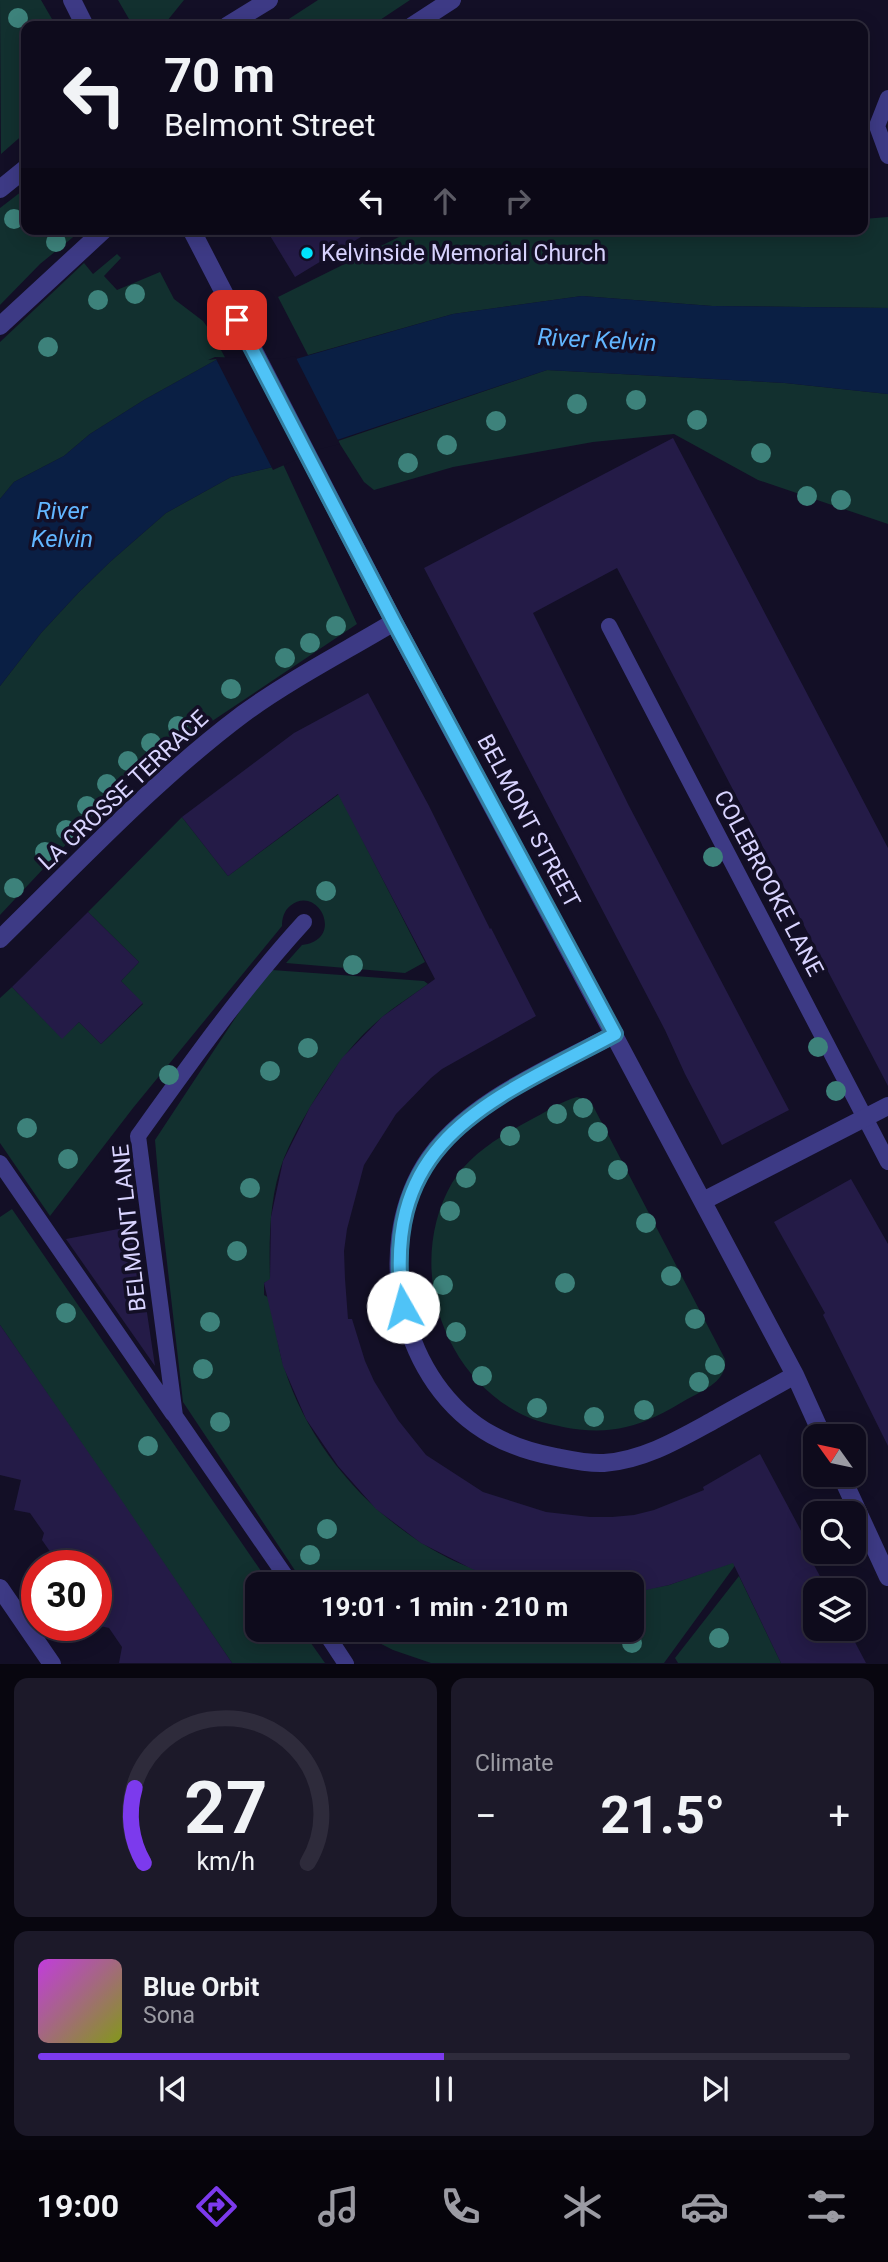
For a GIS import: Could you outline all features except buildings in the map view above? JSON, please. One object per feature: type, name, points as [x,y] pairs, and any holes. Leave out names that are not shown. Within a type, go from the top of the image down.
[{"type":"street","points":[[72,0],[82,21]]},
{"type":"street","points":[[236,21],[268,0]]},
{"type":"street","points":[[420,21],[452,0]]},
{"type":"street","points":[[0,189],[21,172]]},
{"type":"street","points":[[0,326],[99,235]]},
{"type":"street","name":"BELMONT STREET","points":[[194,235],[394,622],[795,1375],[817,1424]]},
{"type":"street","name":"LA CROSSE TERRACE","points":[[0,939],[165,778],[207,742],[272,694],[394,622]]},
{"type":"street","points":[[615,1034],[507,1092],[468,1117],[440,1144],[425,1165],[412,1190],[400,1240],[399,1278],[412,1341],[430,1375],[448,1399],[490,1434],[542,1454],[603,1463],[653,1451],[678,1440],[795,1375]]},
{"type":"street","points":[[703,1201],[888,1106]]},
{"type":"street","points":[[847,1488],[888,1577]]},
{"type":"street","points":[[0,1588],[52,1664]]},
{"type":"lane","points":[[888,98],[877,126],[888,156]]},
{"type":"lane","name":"COLEBROOKE LANE","points":[[609,626],[888,1162]]},
{"type":"lane","name":"BELMONT LANE","points":[[175,1416],[138,1136],[249,985],[304,922]]},
{"type":"lane","name":"BELMONT LANE","points":[[0,1163],[283,1572]]},
{"type":"lane","points":[[332,1642],[346,1664]]},
{"type":"green space","points":[[0,0],[41,0],[53,21],[21,21],[21,136],[1,154]]},
{"type":"green space","points":[[118,0],[184,0],[167,21],[130,21]]},
{"type":"green space","points":[[318,0],[410,0],[378,21],[286,21]]},
{"type":"green space","points":[[21,192],[21,235],[76,235],[40,264],[0,305],[0,208]]},
{"type":"green space","points":[[888,217],[888,308],[712,306],[582,296],[453,314],[308,355],[278,297],[403,235],[868,235],[868,219]]},
{"type":"green space","points":[[117,254],[121,258],[104,276],[117,290],[160,272],[174,299],[203,321],[227,361],[216,360],[144,400],[90,434],[64,456],[14,482],[0,499],[0,342],[84,263],[93,274]]},
{"type":"green space","points":[[547,370],[785,383],[888,394],[888,524],[758,480],[674,434],[593,442],[453,467],[374,490],[364,482],[338,441]]},
{"type":"green space","points":[[282,462],[357,624],[130,776],[0,915],[0,686],[41,633],[79,592],[166,513],[231,477],[273,467]]},
{"type":"green space","points":[[339,794],[425,962],[405,973],[286,963],[302,945],[315,941],[323,934],[325,924],[318,907],[310,902],[300,901],[290,906],[284,915],[282,926],[133,1108],[50,1216],[0,1143],[0,998],[12,987],[62,1038],[79,1022],[101,1044],[143,1004],[121,981],[139,962],[88,912],[182,817],[228,876]]},
{"type":"green space","points":[[272,970],[424,981],[428,984],[386,1014],[356,1043],[328,1078],[297,1131],[284,1158],[275,1187],[270,1234],[270,1280],[264,1283],[264,1295],[271,1299],[282,1359],[295,1397],[327,1453],[347,1479],[394,1524],[420,1542],[456,1562],[482,1572],[296,1572],[183,1402],[155,1140],[257,985]]},
{"type":"green space","points":[[577,1097],[592,1104],[725,1359],[722,1374],[712,1385],[649,1419],[611,1430],[579,1429],[543,1422],[523,1415],[494,1397],[470,1373],[452,1345],[439,1314],[432,1281],[432,1247],[438,1214],[459,1172],[478,1153],[500,1138],[555,1106]]},
{"type":"green space","points":[[12,1209],[262,1572],[245,1572],[245,1642],[310,1642],[325,1663],[232,1663],[0,1325],[0,1217]]},
{"type":"green space","points":[[739,1560],[664,1663],[431,1663],[377,1642],[644,1642],[644,1590],[669,1585]]},
{"type":"green space","points":[[739,1576],[781,1663],[678,1663],[675,1658]]},
{"type":"water","name":"River Kelvin","points":[[582,296],[712,306],[888,308],[888,394],[785,383],[547,370],[319,446],[273,467],[231,477],[166,513],[79,592],[41,633],[0,686],[0,499],[14,482],[64,456],[90,434],[216,360],[282,363],[453,314]]},
{"type":"pier","points":[[295,356],[340,444],[320,449],[273,470],[216,359],[208,360],[215,357],[282,359]]},
{"type":"place","name":"Kelvinside Memorial Church","points":[[307,253]]},
{"type":"route","points":[[237,320],[394,622],[615,1034],[507,1092],[468,1117],[440,1144],[412,1190],[406,1211],[400,1240],[399,1278],[403,1307]]}]
